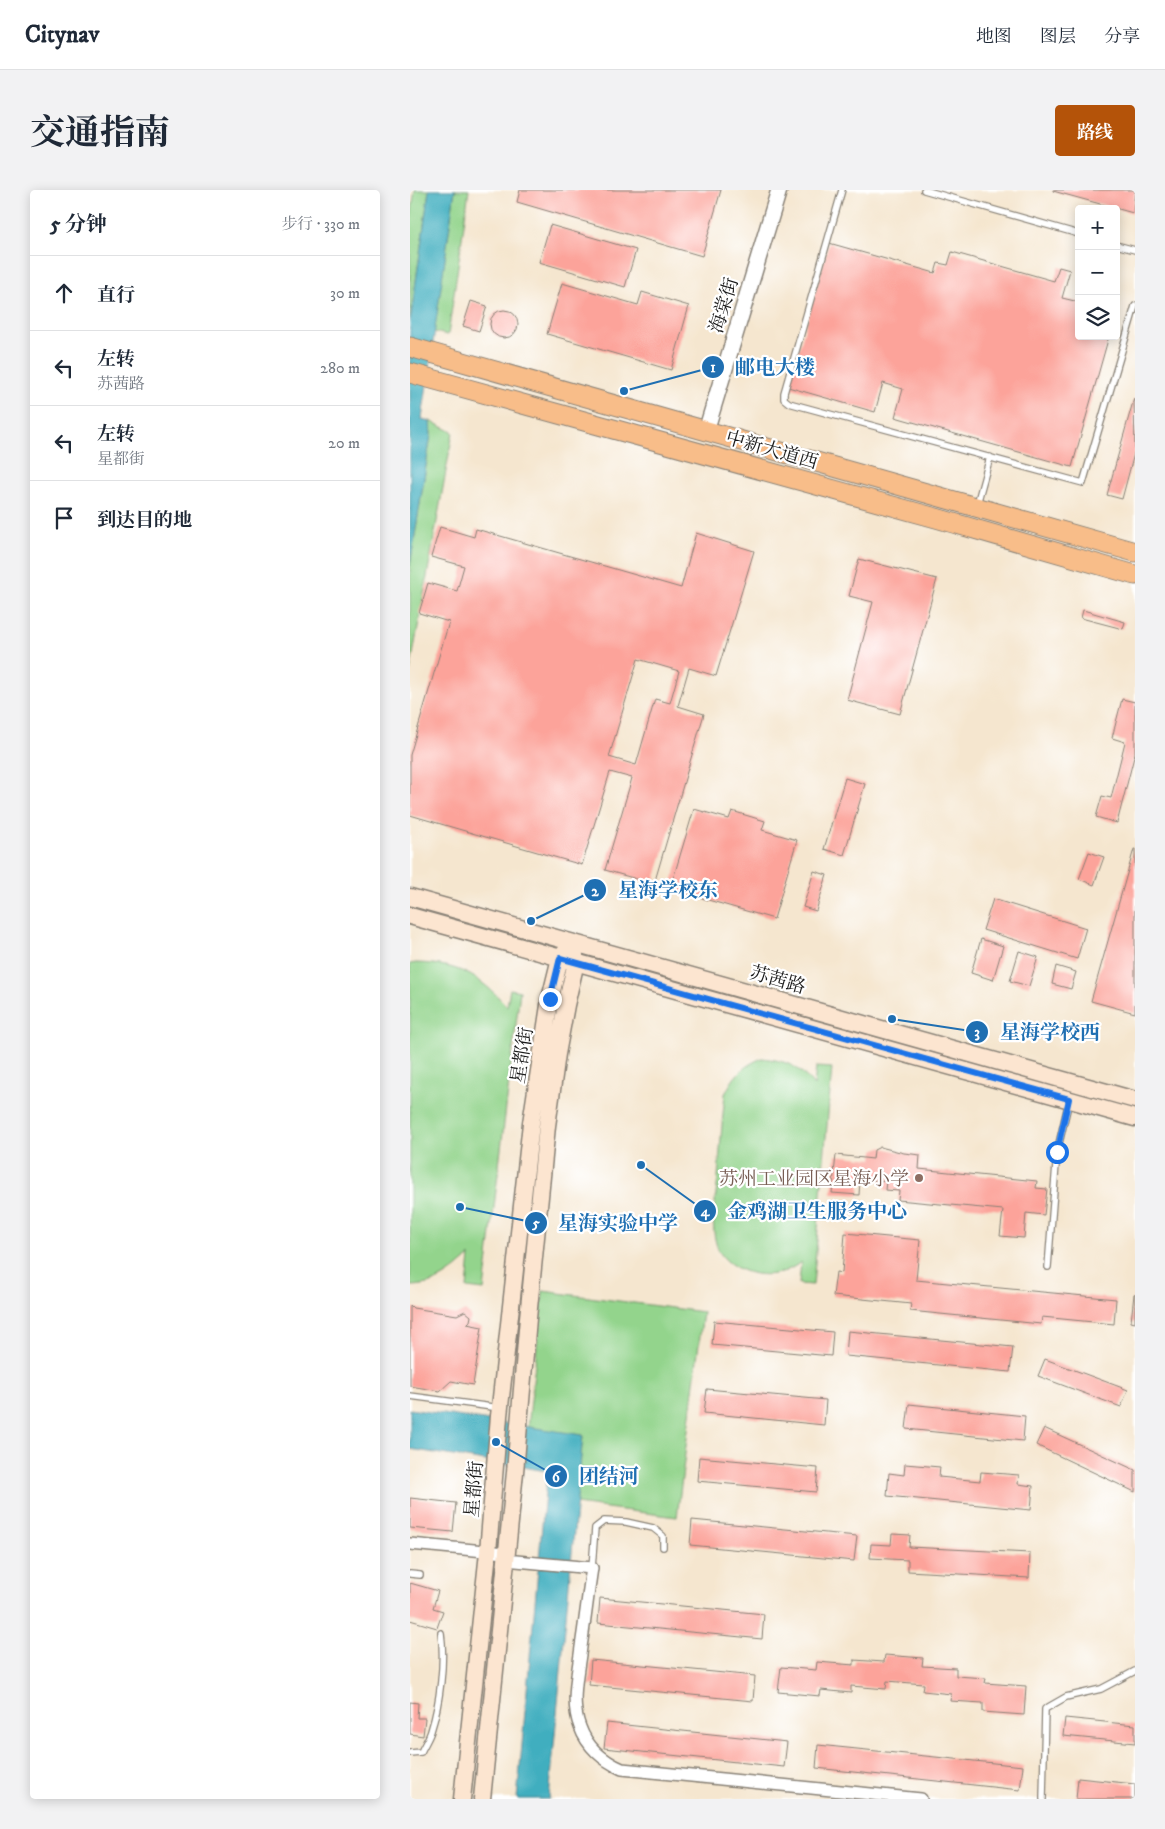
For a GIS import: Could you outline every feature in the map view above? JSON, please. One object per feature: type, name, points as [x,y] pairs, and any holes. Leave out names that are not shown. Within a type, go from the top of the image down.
[{"type":"main road","name":"中新大道西","points":[[410,346],[1135,552]]},
{"type":"main road","name":"中新大道西","points":[[410,373],[1135,575]]},
{"type":"main road","name":"苏茜路","points":[[410,897],[1135,1100]]},
{"type":"main road","name":"苏茜路","points":[[410,916],[1135,1118]]},
{"type":"main road","name":"星都街","points":[[462,1799],[488,1552],[499,1412],[530,1123],[550,999],[560,958],[573,943]]},
{"type":"main road","name":"星都街","points":[[482,1799],[547,1126],[556,1054],[576,962],[573,943]]},
{"type":"street","name":"海棠街","points":[[706,431],[779,190]]},
{"type":"street","points":[[410,1544],[488,1552],[529,1563],[592,1568],[576,1687],[576,1708],[580,1728],[591,1746],[607,1762],[622,1768],[921,1799]]},
{"type":"lane","points":[[842,190],[784,393],[784,399],[789,403],[1083,483],[1135,306]]},
{"type":"lane","points":[[924,190],[1075,233]]},
{"type":"lane","points":[[1120,245],[1135,250]]},
{"type":"lane","points":[[976,506],[990,457]]},
{"type":"lane","points":[[1048,1267],[1057,1152],[1069,1099]]},
{"type":"lane","points":[[410,1396],[499,1412]]},
{"type":"lane","points":[[592,1568],[595,1528],[604,1521],[626,1522],[653,1528],[663,1536],[663,1547]]},
{"type":"lane","points":[[410,1574],[420,1575]]},
{"type":"lane","points":[[410,1753],[421,1752],[431,1731],[440,1684],[443,1650],[441,1632]]},
{"type":"lane","points":[[1043,1799],[1045,1709],[1066,1697],[1101,1690],[1135,1671]]},
{"type":"green space","points":[[415,190],[429,190],[410,323],[410,223]]},
{"type":"green space","points":[[455,190],[469,190],[448,335],[434,332]]},
{"type":"green space","points":[[430,421],[453,432],[410,671],[410,566],[431,435]]},
{"type":"green space","points":[[410,964],[444,966],[467,973],[487,986],[507,1006],[510,989],[520,991],[484,1290],[467,1288],[470,1256],[450,1273],[436,1281],[410,1286]]},
{"type":"green space","points":[[762,1058],[791,1065],[803,1073],[814,1086],[816,1067],[832,1068],[813,1285],[799,1284],[801,1262],[777,1274],[751,1273],[741,1270],[727,1261],[720,1253],[715,1241],[714,1213],[725,1094],[732,1081],[740,1072]]},
{"type":"green space","points":[[543,1291],[703,1312],[677,1517],[576,1504],[583,1435],[528,1428]]},
{"type":"water","points":[[429,190],[455,190],[422,419],[430,421],[431,435],[410,566],[410,323]]},
{"type":"water","points":[[410,1409],[583,1435],[549,1799],[517,1799],[547,1471],[410,1449]]},
{"type":"building","points":[[520,190],[721,190],[702,256],[517,202]]},
{"type":"building","points":[[1053,190],[1135,190],[1133,213],[1120,209],[1120,205],[1104,205]]},
{"type":"building","points":[[550,225],[636,250],[625,287],[539,262]]},
{"type":"building","points":[[829,243],[935,273],[938,263],[948,265],[952,252],[1054,281],[1059,267],[1070,270],[1062,298],[1075,301],[1075,340],[1108,340],[1072,467],[895,417],[903,389],[883,383],[875,412],[788,387]]},
{"type":"building","points":[[562,283],[638,305],[642,292],[689,306],[671,370],[547,334]]},
{"type":"building","points":[[471,301],[487,306],[479,331],[463,326]]},
{"type":"building","points":[[504,310],[514,314],[518,324],[514,334],[504,338],[494,334],[490,324],[494,314]]},
{"type":"building","points":[[1134,398],[1135,450],[1122,499],[1107,495]]},
{"type":"building","points":[[440,527],[474,537],[476,529],[681,588],[696,533],[754,551],[716,676],[689,668],[678,706],[704,714],[654,884],[605,870],[632,778],[610,772],[582,865],[410,815],[410,755],[449,622],[419,613],[428,583],[457,591],[464,566],[431,557]],"holes":[[[638,659],[679,671],[670,703],[655,699],[636,765],[609,757]]]},
{"type":"building","points":[[859,559],[937,579],[900,714],[847,700],[873,602],[849,596]]},
{"type":"building","points":[[1083,610],[1125,622],[1123,629],[1081,618]]},
{"type":"building","points":[[1122,699],[1135,702],[1135,753],[1117,823],[1096,817],[1102,796],[1111,798],[1125,742],[1112,738]]},
{"type":"building","points":[[845,778],[865,784],[844,855],[824,849]]},
{"type":"building","points":[[694,809],[729,819],[732,811],[765,821],[762,830],[797,840],[774,919],[670,889]]},
{"type":"building","points":[[1135,849],[1135,1013],[1091,1001]]},
{"type":"building","points":[[1089,852],[1104,857],[1094,885],[1079,879]]},
{"type":"building","points":[[814,871],[827,875],[816,911],[803,907]]},
{"type":"building","points":[[993,899],[1086,928],[1077,959],[983,930]]},
{"type":"building","points":[[981,939],[1003,946],[993,980],[971,973]]},
{"type":"building","points":[[1019,951],[1038,957],[1029,986],[1010,981]]},
{"type":"building","points":[[1056,966],[1076,972],[1071,989],[1052,984]]},
{"type":"building","points":[[880,1147],[920,1155],[919,1169],[1037,1181],[1036,1188],[1047,1189],[1044,1215],[1026,1213],[1024,1238],[1000,1236],[1003,1210],[898,1200],[899,1191],[885,1190],[886,1181],[860,1179],[859,1195],[832,1193],[836,1155],[873,1159],[874,1150]]},
{"type":"building","points":[[845,1233],[920,1240],[916,1280],[1116,1299],[1114,1324],[1042,1317],[1041,1324],[910,1311],[911,1304],[833,1296],[836,1272],[842,1273]]},
{"type":"building","points":[[1135,1295],[1135,1323],[1131,1322]]},
{"type":"building","points":[[410,1305],[413,1308],[457,1315],[465,1311],[471,1316],[467,1324],[482,1327],[473,1385],[451,1381],[440,1391],[410,1386]]},
{"type":"building","points":[[714,1321],[833,1332],[831,1356],[712,1345]]},
{"type":"building","points":[[848,1331],[1013,1347],[1010,1372],[846,1356]]},
{"type":"building","points":[[1045,1359],[1128,1390],[1121,1407],[1038,1376]]},
{"type":"building","points":[[707,1389],[826,1400],[824,1425],[704,1413]]},
{"type":"building","points":[[909,1404],[1025,1416],[1023,1441],[906,1429]]},
{"type":"building","points":[[1044,1428],[1135,1470],[1135,1492],[1036,1445]]},
{"type":"building","points":[[699,1457],[818,1468],[816,1492],[697,1481]]},
{"type":"building","points":[[905,1464],[940,1467],[939,1477],[980,1481],[981,1472],[1019,1475],[1018,1484],[1033,1486],[1031,1510],[887,1496],[889,1473],[904,1475]]},
{"type":"building","points":[[410,1498],[456,1503],[453,1532],[410,1528]]},
{"type":"building","points":[[692,1520],[857,1536],[854,1561],[690,1545]]},
{"type":"building","points":[[892,1534],[910,1535],[909,1547],[1030,1553],[1029,1578],[908,1571],[908,1560],[870,1558],[871,1544],[891,1545]]},
{"type":"building","points":[[410,1583],[438,1591],[433,1608],[443,1611],[437,1628],[410,1620]]},
{"type":"building","points":[[600,1598],[764,1614],[762,1639],[598,1623]]},
{"type":"building","points":[[885,1655],[923,1658],[922,1666],[956,1668],[956,1676],[986,1678],[985,1683],[1026,1686],[1024,1715],[983,1712],[983,1703],[950,1701],[951,1694],[923,1691],[924,1684],[887,1681],[886,1689],[851,1686],[851,1693],[821,1690],[820,1696],[778,1692],[781,1667],[816,1670],[817,1662],[854,1665],[854,1660],[884,1662]]},
{"type":"building","points":[[591,1660],[755,1676],[753,1701],[589,1685]]},
{"type":"building","points":[[410,1702],[418,1703],[417,1718],[425,1718],[423,1736],[410,1734]]},
{"type":"building","points":[[1065,1718],[1135,1725],[1135,1743],[1063,1736]]},
{"type":"building","points":[[607,1723],[787,1742],[784,1767],[604,1748]]},
{"type":"building","points":[[818,1745],[1023,1766],[1020,1790],[816,1768]]},
{"type":"building","points":[[1078,1778],[1135,1784],[1135,1799],[1076,1799]]},
{"type":"place","name":"邮电大楼","points":[[624,391]]},
{"type":"place","name":"星海学校东","points":[[531,921]]},
{"type":"place","name":"星海学校西","points":[[892,1019]]},
{"type":"place","name":"金鸡湖卫生服务中心","points":[[641,1165]]},
{"type":"place","name":"苏州工业园区星海小学","points":[[919,1178]]},
{"type":"place","name":"星海实验中学","points":[[460,1207]]},
{"type":"place","name":"团结河","points":[[496,1442]]},
{"type":"route","points":[[550,999],[560,958],[1069,1099],[1057,1152]]}]
